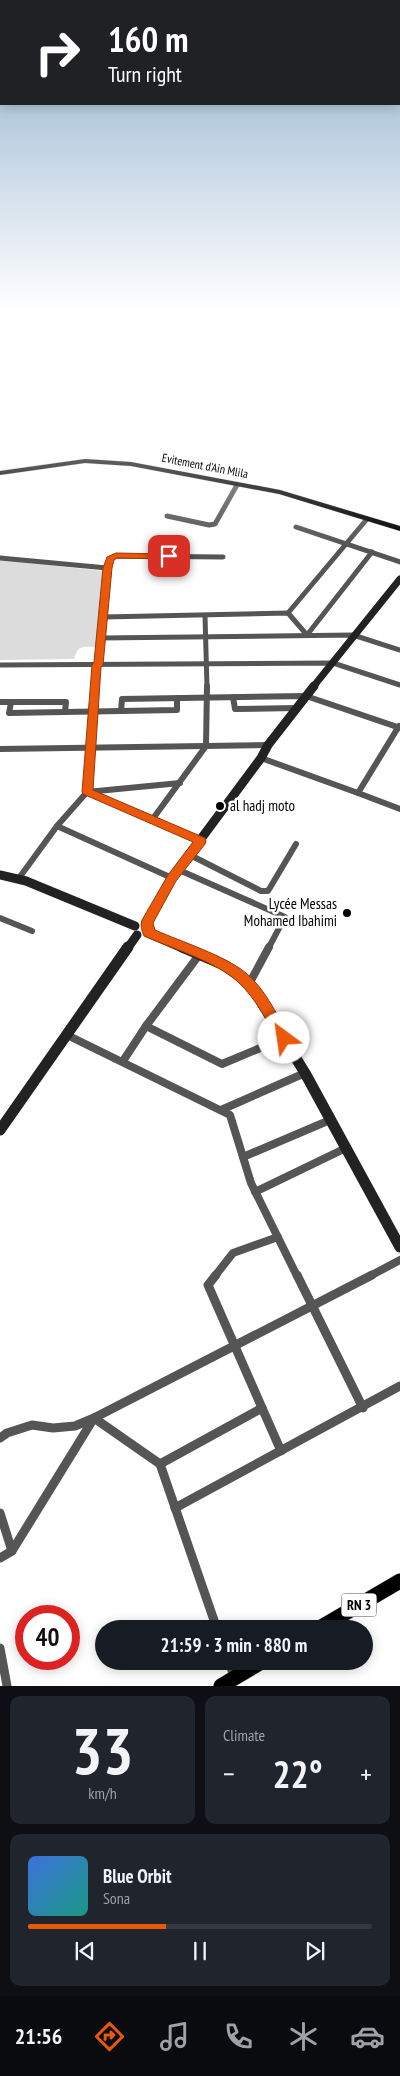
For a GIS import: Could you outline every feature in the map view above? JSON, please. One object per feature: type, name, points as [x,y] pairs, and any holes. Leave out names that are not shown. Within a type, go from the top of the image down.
[{"type":"highway","name":"Evitement d'Ain Mlila","points":[[0,471],[82,458],[129,460],[280,489],[400,527]]},
{"type":"highway","name":"Evitement d'Ain Mlila","points":[[0,471],[61,463],[108,462],[152,467],[280,492],[367,519],[400,527]]},
{"type":"main road","name":"RN 3","points":[[333,1620],[400,1581]]},
{"type":"main road","points":[[228,1682],[248,1670]]},
{"type":"street","points":[[167,516],[209,525],[215,524],[237,485]]},
{"type":"street","points":[[104,617],[288,613],[367,519]]},
{"type":"street","points":[[296,527],[400,562]]},
{"type":"street","points":[[307,635],[372,552]]},
{"type":"street","points":[[19,878],[57,826],[87,792],[92,711],[104,617],[107,568],[110,559],[116,556],[223,557]]},
{"type":"street","points":[[0,558],[107,568]]},
{"type":"street","points":[[147,928],[172,878],[261,758],[268,745],[353,635],[400,578]]},
{"type":"street","points":[[288,613],[307,635]]},
{"type":"street","points":[[152,820],[206,746],[207,665],[205,616]]},
{"type":"street","points":[[101,638],[353,635],[400,650]]},
{"type":"street","points":[[0,665],[333,663],[400,686]]},
{"type":"street","points":[[121,710],[122,699],[306,696],[399,727],[358,793]]},
{"type":"street","points":[[233,697],[235,709],[296,708]]},
{"type":"street","points":[[11,703],[9,713],[177,710],[177,698]]},
{"type":"street","points":[[0,702],[66,702],[64,712]]},
{"type":"street","points":[[0,749],[268,745]]},
{"type":"street","points":[[261,758],[400,808]]},
{"type":"street","points":[[87,792],[180,783]]},
{"type":"street","points":[[87,792],[201,841]]},
{"type":"street","points":[[57,826],[172,878]]},
{"type":"street","points":[[190,855],[261,891],[268,891],[296,844]]},
{"type":"street","points":[[178,870],[285,917],[249,984]]},
{"type":"street","points":[[0,875],[19,878],[136,931]]},
{"type":"street","points":[[0,918],[32,931]]},
{"type":"street","points":[[0,1130],[67,1035],[140,923],[233,971],[249,984],[305,1073],[400,1246]]},
{"type":"street","points":[[123,1061],[146,1026],[199,955]]},
{"type":"street","points":[[146,1026],[222,1064],[284,1038]]},
{"type":"street","points":[[67,1035],[230,1115],[255,1192],[363,1408]]},
{"type":"street","points":[[221,1110],[305,1073]]},
{"type":"street","points":[[243,1157],[330,1120]]},
{"type":"street","points":[[255,1192],[346,1148]]},
{"type":"street","points":[[278,1237],[232,1254],[208,1285],[281,1452]]},
{"type":"street","points":[[0,1438],[7,1433],[32,1425],[53,1428],[75,1426],[94,1418],[313,1307],[400,1260]]},
{"type":"street","points":[[175,1508],[363,1408],[400,1386]]},
{"type":"street","points":[[160,1464],[262,1408]]},
{"type":"street","points":[[94,1418],[160,1464],[214,1620]]},
{"type":"street","points":[[0,1558],[12,1551],[94,1418]]},
{"type":"street","points":[[0,1513],[12,1551]]},
{"type":"street","points":[[0,1648],[8,1686]]},
{"type":"shaded area","points":[[0,560],[104,571],[97,647],[82,647],[77,651],[74,659],[0,660]]},
{"type":"place","name":"al hadj moto","points":[[220,806]]},
{"type":"place","name":"Lycée Messas Mohamed Ibahimi","points":[[347,913]]},
{"type":"route","points":[[169,556],[116,556],[110,559],[107,568],[104,617],[98,665],[96,665],[87,792],[201,841],[172,878],[146,924],[149,927],[148,933],[224,966],[241,977],[256,992],[284,1038]]}]
